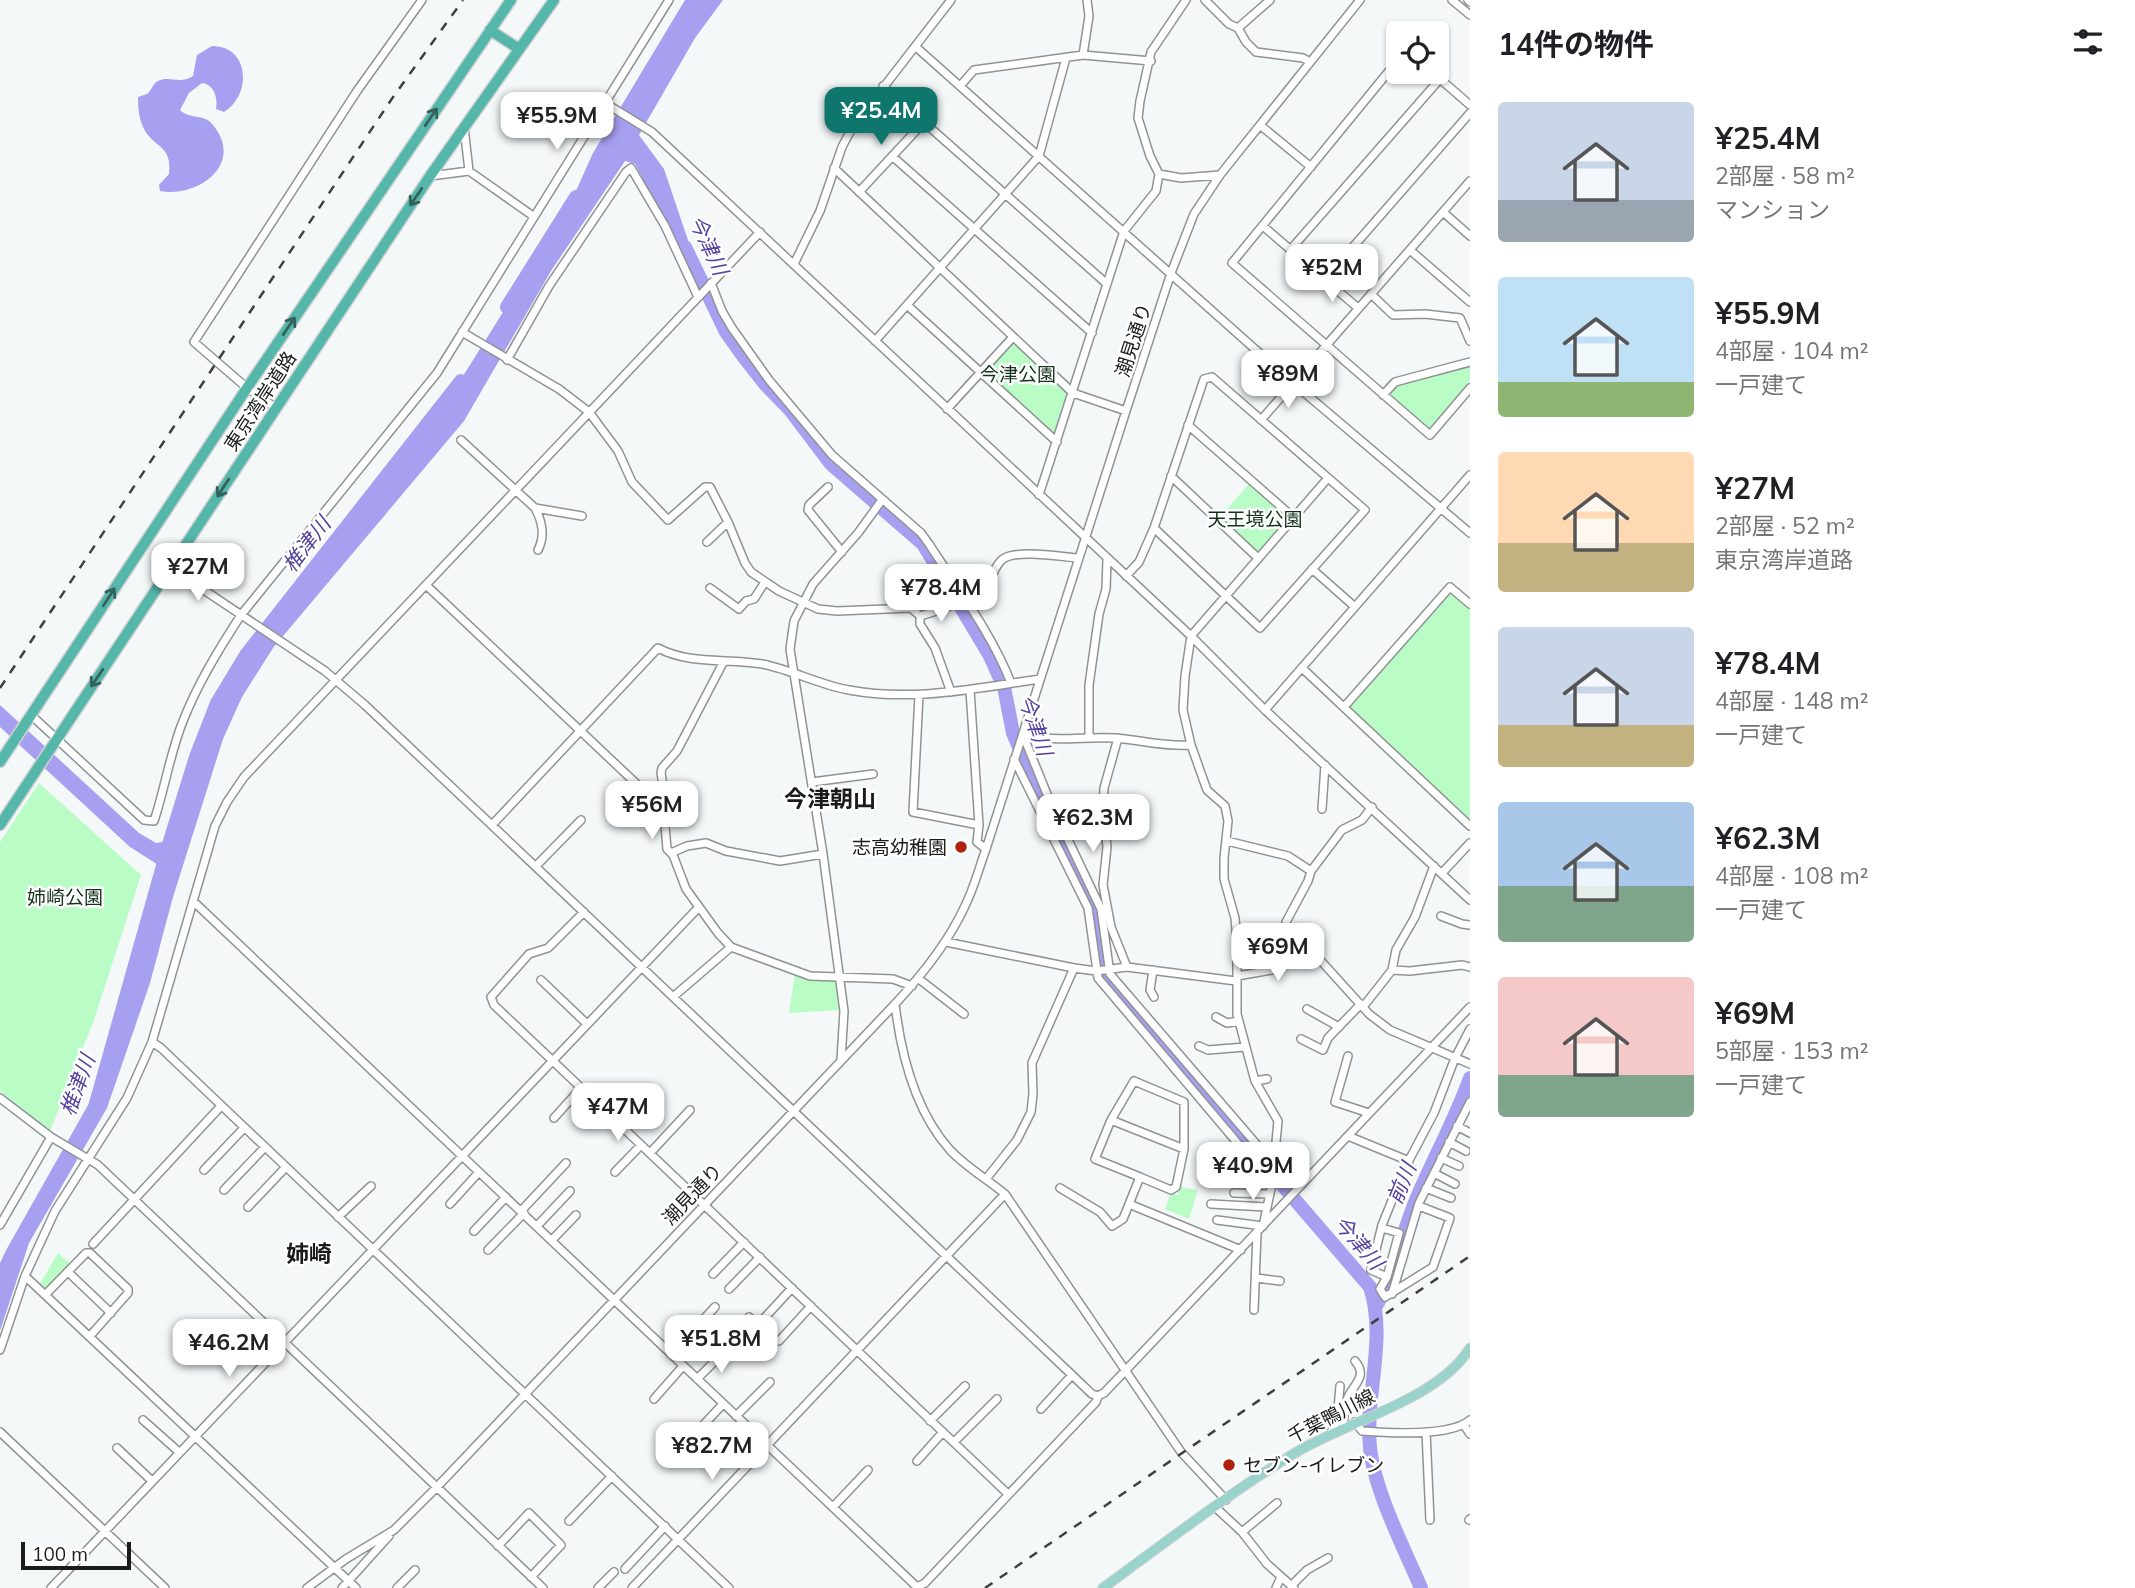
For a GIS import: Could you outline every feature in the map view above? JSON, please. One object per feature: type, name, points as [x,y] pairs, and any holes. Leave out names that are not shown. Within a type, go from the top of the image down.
[{"type":"highway","name":"東京湾岸道路","points":[[3,757],[247,388],[511,0]]},
{"type":"highway","name":"東京湾岸道路","points":[[0,824],[430,176],[554,0]]},
{"type":"highway","points":[[490,30],[519,49]]},
{"type":"main road","name":"千葉鴨川線","points":[[1102,1588],[1214,1507],[1294,1454],[1343,1427],[1434,1385],[1470,1348]]},
{"type":"street","points":[[276,408],[247,388],[194,342],[357,90],[422,0]]},
{"type":"street","points":[[31,715],[144,820],[154,821],[183,721],[220,648],[241,615],[437,373],[669,0]]},
{"type":"street","points":[[794,264],[820,211],[852,128],[951,0]]},
{"type":"street","points":[[1083,55],[1089,16],[1087,0]]},
{"type":"street","points":[[1039,495],[1124,231],[1156,191],[1159,174],[1150,156],[1138,118],[1140,101],[1151,52],[1186,0]]},
{"type":"street","points":[[1205,0],[1229,24],[1238,28],[1256,52],[1303,58],[1310,62]]},
{"type":"street","points":[[1238,28],[1269,0]]},
{"type":"street","name":"潮見通り","points":[[307,1588],[394,1530],[436,1488],[919,979],[946,942],[965,906],[986,849],[1126,411],[1171,274],[1194,214],[1220,175],[1360,0]]},
{"type":"street","points":[[1452,0],[1470,15]]},
{"type":"street","points":[[916,47],[1293,383],[1470,533]]},
{"type":"street","points":[[960,86],[974,70],[1083,55],[1151,61]]},
{"type":"street","points":[[875,341],[1038,156],[1066,58]]},
{"type":"street","points":[[1386,75],[1232,263],[1430,435],[1470,388]]},
{"type":"street","points":[[1291,249],[1436,84]]},
{"type":"street","points":[[1446,84],[1470,105]]},
{"type":"street","points":[[883,86],[1107,284]]},
{"type":"street","points":[[605,103],[646,128],[760,232],[1470,900]]},
{"type":"street","points":[[1325,279],[1470,113]]},
{"type":"street","points":[[859,192],[924,122]]},
{"type":"street","points":[[1260,125],[1311,167]]},
{"type":"street","points":[[464,127],[469,171]]},
{"type":"street","points":[[892,156],[1092,333]]},
{"type":"street","points":[[505,359],[549,286],[631,168],[665,226],[698,297]]},
{"type":"street","points":[[834,169],[1073,393],[1126,411]]},
{"type":"street","points":[[430,176],[469,171],[533,216]]},
{"type":"street","points":[[1159,174],[1181,178],[1220,175]]},
{"type":"street","points":[[1261,420],[1470,181]]},
{"type":"street","points":[[1443,212],[1470,236]]},
{"type":"street","points":[[1264,226],[1359,309]]},
{"type":"street","points":[[0,1350],[25,1276],[55,1211],[127,1098],[152,1042],[210,843],[227,802],[244,776],[760,232]]},
{"type":"street","points":[[1410,250],[1470,302]]},
{"type":"street","points":[[711,283],[732,328],[769,380],[832,455],[921,533],[964,598],[1012,683]]},
{"type":"street","points":[[1371,294],[1393,315],[1425,314],[1460,318],[1470,341]]},
{"type":"street","points":[[907,305],[1057,442]]},
{"type":"street","points":[[462,332],[559,389],[589,412],[618,451],[632,482],[664,517],[669,520],[708,486],[728,522],[744,563],[765,582],[818,609],[836,611],[911,608],[920,617],[920,624],[935,648],[951,692]]},
{"type":"street","points":[[947,409],[1013,337]]},
{"type":"street","points":[[1383,396],[1395,382],[1470,362]]},
{"type":"street","points":[[1126,576],[1139,562],[1154,528],[1204,379],[1213,377],[1365,510],[1260,628],[1154,528]]},
{"type":"street","points":[[1188,425],[1294,518]]},
{"type":"street","points":[[461,440],[535,508],[540,516],[544,535],[538,550]]},
{"type":"street","points":[[1265,710],[1470,475]]},
{"type":"street","points":[[1171,476],[1258,558]]},
{"type":"street","points":[[1254,1310],[1260,1229],[1272,1184],[1278,1121],[1255,1081],[1239,1021],[1235,918],[1224,879],[1228,821],[1225,806],[1207,790],[1191,746],[1183,710],[1191,636],[1328,478]]},
{"type":"street","points":[[828,487],[809,505],[808,510],[842,552]]},
{"type":"street","points":[[841,1060],[844,1011],[823,854],[793,673],[792,637],[794,621],[813,584],[882,500]]},
{"type":"street","points":[[535,508],[582,516]]},
{"type":"street","points":[[706,542],[728,522]]},
{"type":"street","points":[[920,617],[986,585],[1004,558],[1012,555],[1079,558]]},
{"type":"street","points":[[1089,737],[1089,685],[1099,614],[1106,589],[1107,559]]},
{"type":"street","points":[[171,568],[337,680],[1092,1394],[1098,1396],[1104,1393],[1470,1006]]},
{"type":"street","points":[[1312,569],[1355,607]]},
{"type":"street","points":[[710,588],[739,609],[746,601],[754,599],[765,582]]},
{"type":"street","points":[[426,585],[654,800],[662,811]]},
{"type":"street","points":[[1344,706],[1450,587],[1470,604]]},
{"type":"street","points":[[492,825],[579,729],[658,648],[680,657],[763,664],[849,690],[919,695],[1040,679]]},
{"type":"street","points":[[724,661],[677,751],[662,768],[661,773],[666,797],[662,811],[667,849],[686,889],[731,947],[810,976],[893,979],[912,986]]},
{"type":"street","points":[[1301,668],[1470,826]]},
{"type":"street","points":[[973,689],[979,824],[977,842],[986,849]]},
{"type":"street","points":[[919,695],[913,812],[979,824]]},
{"type":"street","points":[[1023,734],[1040,739],[1118,738],[1191,746]]},
{"type":"street","points":[[1023,734],[1051,804],[1101,909],[1110,974],[1264,1153],[1275,1154]]},
{"type":"street","points":[[1118,738],[1104,788],[1107,847],[1103,885],[1111,927],[1127,967]]},
{"type":"street","points":[[1014,759],[1088,908],[1098,978],[1272,1184]]},
{"type":"street","points":[[1321,809],[1325,765]]},
{"type":"street","points":[[812,782],[873,774]]},
{"type":"street","points":[[946,942],[1096,971],[1127,967],[1237,979],[1272,970],[1284,943],[1286,922],[1311,871],[1342,830],[1362,820],[1372,807]]},
{"type":"street","points":[[536,866],[581,820]]},
{"type":"street","points":[[1227,841],[1288,856],[1311,871]]},
{"type":"street","points":[[671,853],[687,846],[706,843],[726,851],[780,861],[823,854]]},
{"type":"street","points":[[1442,873],[1470,843]]},
{"type":"street","points":[[1301,1039],[1324,1050],[1328,1038],[1362,1005],[1392,970],[1396,950],[1415,917],[1434,866]]},
{"type":"street","points":[[193,901],[917,1587],[925,1583],[1096,1402],[1098,1396]]},
{"type":"street","points":[[51,1588],[699,907]]},
{"type":"street","points":[[584,912],[548,948],[529,954],[491,997],[494,1005],[1008,1494]]},
{"type":"street","points":[[1441,916],[1470,925]]},
{"type":"street","points":[[1284,943],[1307,950],[1322,962],[1362,1005],[1390,1030],[1470,1064]]},
{"type":"street","points":[[673,997],[731,947]]},
{"type":"street","points":[[1392,970],[1410,971],[1462,965],[1470,967]]},
{"type":"street","points":[[986,1179],[1017,1140],[1031,1112],[1031,1063],[1074,968]]},
{"type":"street","points":[[1153,970],[1150,990],[1154,997]]},
{"type":"street","points":[[541,979],[587,1024]]},
{"type":"street","points":[[919,979],[964,1014]]},
{"type":"street","points":[[895,1004],[905,1060],[922,1106],[934,1129],[950,1150],[1005,1194],[1183,1455],[1226,1500]]},
{"type":"street","points":[[1307,1009],[1339,1027]]},
{"type":"street","points":[[1216,1017],[1227,1023],[1239,1021]]},
{"type":"street","points":[[1387,1276],[1371,1270],[1382,1228],[1409,1161],[1434,1113],[1455,1058],[1470,1029]]},
{"type":"street","points":[[152,1042],[162,1048],[729,1588]]},
{"type":"street","points":[[1199,1046],[1208,1050],[1245,1047]]},
{"type":"street","points":[[1348,1056],[1335,1102],[1369,1113]]},
{"type":"street","points":[[1255,1081],[1267,1079]]},
{"type":"street","points":[[1134,1081],[1184,1102],[1184,1149],[1176,1188],[1171,1190],[1096,1158],[1111,1120],[1134,1081]]},
{"type":"street","points":[[554,1118],[581,1088]]},
{"type":"street","points":[[0,1098],[54,1139],[98,1165],[542,1588]]},
{"type":"street","points":[[1392,1294],[1426,1188],[1457,1126],[1468,1112],[1470,1102]]},
{"type":"street","points":[[93,1244],[221,1106]]},
{"type":"street","points":[[650,1153],[690,1110]]},
{"type":"street","points":[[1111,1120],[1184,1149]]},
{"type":"street","points":[[1457,1126],[1470,1133]]},
{"type":"street","points":[[204,1170],[244,1128]]},
{"type":"street","points":[[1348,1136],[1409,1161]]},
{"type":"street","points":[[0,1225],[54,1139]]},
{"type":"street","points":[[1449,1142],[1466,1151]]},
{"type":"street","points":[[615,1172],[641,1145]]},
{"type":"street","points":[[224,1190],[265,1147]]},
{"type":"street","points":[[1441,1158],[1459,1166]]},
{"type":"street","points":[[488,1250],[566,1163]]},
{"type":"street","points":[[248,1207],[286,1167]]},
{"type":"street","points":[[450,1205],[479,1172]]},
{"type":"street","points":[[1434,1173],[1455,1184]]},
{"type":"street","points":[[1060,1188],[1100,1212],[1112,1226],[1123,1219],[1140,1177]]},
{"type":"street","points":[[338,1217],[371,1186]]},
{"type":"street","points":[[1426,1188],[1451,1198]]},
{"type":"street","points":[[537,1226],[570,1191]]},
{"type":"street","points":[[1234,1193],[1269,1194]]},
{"type":"street","points":[[632,1588],[1005,1194]]},
{"type":"street","points":[[474,1231],[506,1197]]},
{"type":"street","points":[[1129,1204],[1241,1250]]},
{"type":"street","points":[[1211,1204],[1266,1207]]},
{"type":"street","points":[[1382,1228],[1399,1233],[1387,1276],[1380,1289],[1385,1297],[1433,1267],[1450,1218],[1419,1206]]},
{"type":"street","points":[[552,1240],[576,1215]]},
{"type":"street","points":[[1217,1220],[1260,1229]]},
{"type":"street","points":[[713,1274],[744,1242]]},
{"type":"street","points":[[1376,1250],[1393,1254]]},
{"type":"street","points":[[46,1294],[86,1253],[90,1253],[100,1262],[128,1289],[128,1293],[90,1336]]},
{"type":"street","points":[[729,1289],[760,1257]]},
{"type":"street","points":[[68,1272],[111,1313]]},
{"type":"street","points":[[25,1276],[356,1588]]},
{"type":"street","points":[[1256,1278],[1280,1281]]},
{"type":"street","points":[[758,1325],[792,1288]]},
{"type":"street","points":[[749,1317],[773,1340],[779,1341],[811,1306]]},
{"type":"street","points":[[671,1354],[715,1307]]},
{"type":"street","points":[[697,1379],[724,1352]]},
{"type":"street","points":[[1343,1427],[1346,1399],[1360,1379],[1361,1369],[1356,1361]]},
{"type":"street","points":[[654,1399],[683,1366]]},
{"type":"street","points":[[1041,1409],[1072,1375]]},
{"type":"street","points":[[723,1404],[693,1436],[693,1440],[707,1455],[710,1455],[770,1382]]},
{"type":"street","points":[[930,1420],[965,1386]]},
{"type":"street","points":[[1330,1434],[1337,1421],[1340,1386]]},
{"type":"street","points":[[954,1442],[997,1399]]},
{"type":"street","points":[[143,1420],[179,1452]]},
{"type":"street","points":[[1356,1422],[1362,1431],[1377,1432],[1426,1432],[1467,1422],[1470,1434]]},
{"type":"street","points":[[0,1432],[165,1588]]},
{"type":"street","points":[[917,1461],[943,1432]]},
{"type":"street","points":[[1426,1432],[1430,1520]]},
{"type":"street","points":[[117,1448],[152,1481]]},
{"type":"street","points":[[833,1507],[867,1470]]},
{"type":"street","points":[[569,1521],[612,1476]]},
{"type":"street","points":[[1242,1532],[1277,1503]]},
{"type":"street","points":[[1214,1507],[1242,1532],[1265,1561],[1292,1587],[1307,1570],[1328,1558]]},
{"type":"street","points":[[498,1546],[529,1513],[561,1545],[531,1577]]},
{"type":"street","points":[[625,1569],[665,1526]]},
{"type":"street","points":[[342,1588],[394,1530]]},
{"type":"street","points":[[397,1588],[415,1570]]},
{"type":"street","points":[[598,1588],[614,1572]]},
{"type":"street","points":[[1276,1588],[1281,1577]]},
{"type":"green space","name":"今津公園","points":[[1013,337],[1073,393],[1057,442],[981,372]]},
{"type":"green space","points":[[1470,365],[1470,381],[1430,428],[1389,396],[1397,384]]},
{"type":"green space","name":"天王境公園","points":[[1249,484],[1288,519],[1259,551],[1220,517]]},
{"type":"green space","points":[[1449,594],[1470,609],[1470,822],[1350,708]]},
{"type":"green space","name":"姉崎公園","points":[[39,783],[141,875],[94,1020],[50,1131],[0,1091],[0,842]]},
{"type":"green space","points":[[795,973],[811,979],[835,980],[841,1010],[789,1013]]},
{"type":"green space","points":[[1180,1187],[1198,1190],[1189,1219],[1165,1209],[1171,1193],[1178,1195]]},
{"type":"green space","points":[[58,1253],[73,1266],[46,1294],[38,1287]]},
{"type":"shaded area","points":[[685,0],[723,0],[695,38],[639,135],[664,169],[696,264],[687,262],[635,164],[625,161],[551,271],[464,421],[273,648],[242,697],[223,739],[173,897],[150,983],[107,1108],[29,1243],[0,1331],[0,1280],[95,1107],[163,868],[130,847],[0,727],[0,705],[139,833],[156,843],[170,841],[196,757],[217,703],[246,655],[453,392],[537,258],[557,233],[593,153]]},
{"type":"shaded area","points":[[212,46],[225,48],[240,62],[243,84],[239,95],[224,112],[216,109],[216,96],[210,86],[202,83],[189,93],[180,110],[205,119],[213,125],[221,139],[224,153],[220,165],[213,175],[189,189],[160,191],[159,185],[169,174],[168,158],[141,123],[138,97],[147,94],[158,81],[183,80],[193,76],[197,55]]},
{"type":"waterway","name":"椎津川","points":[[507,307],[576,197]]},
{"type":"waterway","name":"今津川","points":[[685,247],[726,332],[743,356],[791,411],[831,464],[923,544],[990,656],[1004,687],[1013,733],[1094,910],[1101,974],[1370,1287],[1376,1326],[1370,1447],[1377,1482],[1421,1588]]},
{"type":"waterway","name":"椎津川","points":[[0,1280],[95,1107],[170,841],[196,757],[217,703],[246,655],[461,381]]},
{"type":"waterway","name":"前川","points":[[1376,1306],[1389,1280],[1416,1200],[1470,1078]]},
{"type":"railway","points":[[0,688],[391,100],[463,0]]},
{"type":"railway","points":[[985,1588],[1470,1256]]},
{"type":"place","name":"志高幼稚園","points":[[961,847]]},
{"type":"place","name":"セブン-イレブン","points":[[1229,1465]]},
{"type":"district","name":"今津朝山","points":[[830,798]]},
{"type":"district","name":"姉崎","points":[[309,1253]]}]
